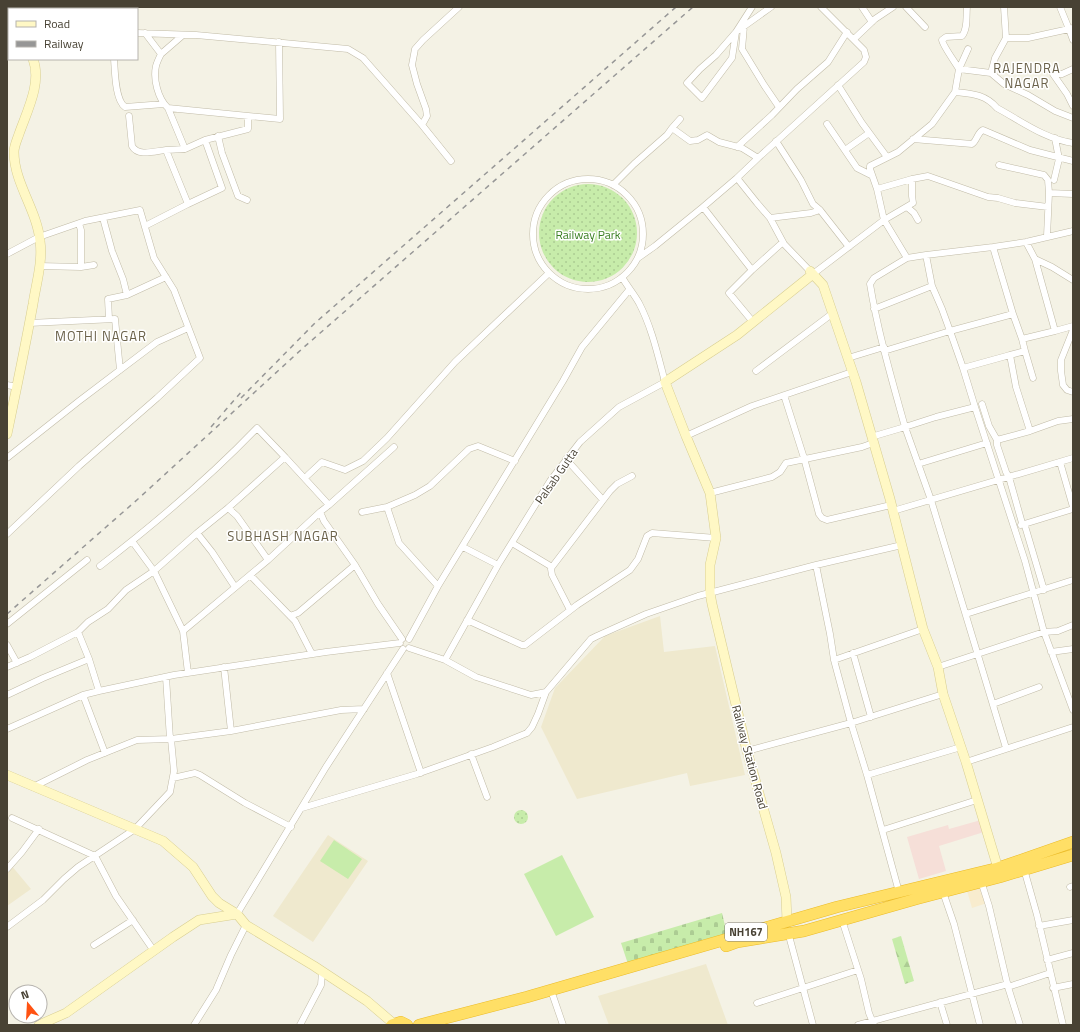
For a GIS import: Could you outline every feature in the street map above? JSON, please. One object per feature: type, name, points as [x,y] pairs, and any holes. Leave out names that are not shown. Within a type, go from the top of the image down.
[{"type":"highway","name":"NH167","points":[[447,1025],[553,996],[737,942],[804,931],[981,882],[999,872],[1073,842]]},
{"type":"highway","name":"NH167","points":[[419,1025],[837,907],[900,892],[999,872],[1024,869],[1073,855]]},
{"type":"highway","points":[[393,1024],[401,1022],[407,1025]]},
{"type":"street","points":[[422,125],[427,116],[412,65],[415,49],[459,7]]},
{"type":"street","points":[[752,7],[736,32],[716,55],[687,83],[702,98],[732,58],[736,32],[770,7]]},
{"type":"street","points":[[638,258],[643,242],[643,225],[638,208],[627,195],[614,185],[593,179],[579,180],[565,184],[553,192],[544,202],[537,214],[534,228],[534,244],[540,259],[549,273],[560,281],[585,289],[605,286],[622,277],[638,258],[655,246],[737,178],[864,62],[866,57],[864,50],[821,7]]},
{"type":"street","points":[[862,7],[872,22]]},
{"type":"street","points":[[854,39],[872,22],[893,7]]},
{"type":"street","points":[[906,7],[924,27]]},
{"type":"street","points":[[959,69],[942,40],[946,37],[962,36],[964,34],[966,30],[967,7]]},
{"type":"street","points":[[991,73],[995,58],[1006,38],[1004,7]]},
{"type":"street","points":[[1060,7],[1071,28],[1073,40]]},
{"type":"street","points":[[744,26],[742,49],[779,107]]},
{"type":"street","points":[[1006,38],[1028,38],[1071,28]]},
{"type":"street","points":[[737,147],[797,89],[828,62],[847,32]]},
{"type":"street","points":[[138,33],[279,42],[348,49],[363,58],[422,125],[452,162]]},
{"type":"street","points":[[145,33],[161,54]]},
{"type":"street","points":[[183,35],[161,54],[156,66],[156,80],[185,149]]},
{"type":"street","points":[[114,60],[118,96],[122,104],[125,106],[166,106],[280,119],[279,42]]},
{"type":"street","points":[[907,258],[884,220],[877,189],[870,169],[871,164],[898,152],[932,124],[955,92],[959,69],[968,49]]},
{"type":"street","points":[[7,434],[40,266],[40,237],[10,150],[36,87],[36,66],[33,60]]},
{"type":"street","points":[[959,69],[991,73],[1004,84],[1028,95],[1055,111],[1073,118]]},
{"type":"street","points":[[1073,69],[1062,74],[1053,74],[1067,94],[1073,106]]},
{"type":"street","points":[[838,85],[869,133],[887,157]]},
{"type":"street","points":[[955,92],[981,95],[997,108],[1039,132],[1065,142],[1073,143]]},
{"type":"street","points":[[129,116],[132,146],[134,150],[141,152],[185,149],[218,136],[248,129],[248,116]]},
{"type":"street","points":[[614,185],[634,164],[667,135],[680,120]]},
{"type":"street","points":[[827,124],[857,168],[872,175]]},
{"type":"street","points":[[672,128],[690,141],[698,140],[707,135],[719,142],[742,148],[758,158]]},
{"type":"street","points":[[913,139],[972,144],[983,130],[1030,150],[1073,161]]},
{"type":"street","points":[[845,150],[869,133]]},
{"type":"street","points":[[218,136],[222,153],[238,196],[247,200]]},
{"type":"street","points":[[1054,138],[1058,158],[1054,180]]},
{"type":"street","points":[[145,226],[222,188],[206,140]]},
{"type":"street","points":[[776,141],[801,180],[813,204],[820,210],[849,247]]},
{"type":"street","points":[[166,150],[188,204]]},
{"type":"street","points":[[999,165],[1044,175],[1048,180],[1049,193],[1047,236]]},
{"type":"street","points":[[877,189],[912,178],[928,176],[988,197],[1015,203],[1048,207]]},
{"type":"street","points":[[737,178],[770,218],[783,242],[823,285],[848,358],[892,508],[923,629],[938,667],[943,694],[962,747],[999,872]]},
{"type":"street","points":[[665,382],[737,336],[811,272],[849,247],[884,220],[913,203],[912,178]]},
{"type":"street","points":[[1049,193],[1073,194]]},
{"type":"street","points":[[703,207],[752,270]]},
{"type":"street","points":[[907,207],[914,213],[918,220]]},
{"type":"street","points":[[7,254],[40,237],[79,224],[140,210],[154,258],[174,290],[200,358],[157,398],[79,466],[7,534]]},
{"type":"street","points":[[770,218],[811,213],[820,210]]},
{"type":"street","points":[[103,218],[112,251],[123,279],[127,295]]},
{"type":"street","points":[[79,224],[81,230],[81,267]]},
{"type":"street","points":[[1006,748],[931,500],[905,427],[884,349],[870,284],[874,278],[907,258],[1026,242],[1073,231]]},
{"type":"street","points":[[754,322],[729,293],[783,242]]},
{"type":"street","points":[[1026,242],[1034,259],[1055,331]]},
{"type":"street","points":[[993,247],[1033,378]]},
{"type":"street","points":[[926,255],[932,286],[942,309],[963,368],[1024,561],[1044,632],[1073,710]]},
{"type":"street","points":[[1034,259],[1052,267],[1073,280]]},
{"type":"street","points":[[40,266],[81,267],[94,265]]},
{"type":"street","points":[[308,475],[322,462],[345,470],[363,461],[387,438],[455,362],[549,273]]},
{"type":"street","points":[[109,319],[108,299],[127,295],[166,277]]},
{"type":"street","points":[[467,620],[522,645],[526,645],[570,610],[630,570],[634,566],[647,536],[652,533],[716,538],[710,493],[665,382],[652,336],[639,303],[622,277]]},
{"type":"street","points":[[874,308],[932,286]]},
{"type":"street","points":[[39,1025],[66,1014],[172,937],[199,920],[236,914],[387,673],[582,347],[630,290]]},
{"type":"street","points":[[756,372],[833,313]]},
{"type":"street","points":[[848,358],[1013,314]]},
{"type":"street","points":[[29,323],[115,319],[120,370]]},
{"type":"street","points":[[1022,339],[1073,326]]},
{"type":"street","points":[[7,458],[157,342],[188,328]]},
{"type":"street","points":[[1073,330],[1061,360],[1060,372],[1063,385],[1067,390],[1073,392]]},
{"type":"street","points":[[963,368],[1025,351]]},
{"type":"street","points":[[1010,355],[1016,387],[1030,430]]},
{"type":"street","points":[[686,436],[752,406],[852,372]]},
{"type":"street","name":"Palsab Gutta","points":[[445,660],[498,565],[550,481],[580,442],[619,407],[665,382]]},
{"type":"street","points":[[7,385],[17,387]]},
{"type":"street","points":[[784,395],[804,458],[819,514],[822,518],[827,520],[931,500],[1073,458]]},
{"type":"street","points":[[982,404],[989,426],[997,440],[1001,458],[1009,477],[1044,590]]},
{"type":"street","points":[[710,493],[772,477],[780,472],[786,463],[862,447],[872,440],[936,416],[975,407]]},
{"type":"street","points":[[997,440],[1058,421],[1073,419]]},
{"type":"street","points":[[100,566],[175,506],[223,462],[257,428],[329,505]]},
{"type":"street","points":[[918,464],[987,443]]},
{"type":"street","points":[[362,512],[387,507],[430,486],[469,449],[478,446],[515,461]]},
{"type":"street","points":[[183,631],[268,560],[394,447]]},
{"type":"street","points":[[7,667],[78,632],[88,622],[108,609],[126,590],[154,571],[285,457]]},
{"type":"street","points":[[566,460],[603,500]]},
{"type":"street","points":[[1013,528],[1073,508],[1072,496],[1060,462]]},
{"type":"street","points":[[570,610],[551,569],[603,500],[617,484],[632,476]]},
{"type":"street","points":[[387,507],[399,543],[438,586]]},
{"type":"street","points":[[228,508],[237,516],[268,560]]},
{"type":"street","points":[[320,512],[324,521],[355,565],[404,644]]},
{"type":"street","points":[[197,533],[235,588]]},
{"type":"street","name":"Railway Station Road","points":[[716,538],[710,565],[710,593],[747,751],[776,853],[786,897],[787,921]]},
{"type":"street","points":[[132,541],[154,571],[183,631],[188,673]]},
{"type":"street","points":[[512,543],[552,567]]},
{"type":"street","points":[[302,808],[421,773],[527,733],[532,727],[546,692],[591,639],[646,614],[710,593],[816,565],[902,545]]},
{"type":"street","points":[[463,547],[498,565]]},
{"type":"street","points":[[7,624],[87,560]]},
{"type":"street","points":[[290,616],[298,613],[355,565]]},
{"type":"street","points":[[816,565],[834,660],[900,892]]},
{"type":"street","points":[[250,575],[295,621],[312,654]]},
{"type":"street","points":[[966,614],[1073,580]]},
{"type":"street","points":[[938,667],[1044,632],[1058,630],[1073,625]]},
{"type":"street","points":[[834,660],[923,629]]},
{"type":"street","points":[[78,632],[89,658],[99,691]]},
{"type":"street","points":[[7,729],[83,695],[99,691],[224,667],[312,654],[404,644],[445,660],[476,677],[531,695],[546,692]]},
{"type":"street","points":[[7,645],[17,662]]},
{"type":"street","points":[[1051,652],[1073,649]]},
{"type":"street","points":[[852,653],[871,717]]},
{"type":"street","points":[[7,695],[89,658]]},
{"type":"street","points":[[224,667],[231,731]]},
{"type":"street","points":[[387,673],[421,773]]},
{"type":"street","points":[[7,927],[43,900],[78,867],[135,829],[170,792],[174,771],[170,739],[166,677]]},
{"type":"street","points":[[993,704],[1039,687]]},
{"type":"street","points":[[747,751],[851,723],[943,694]]},
{"type":"street","points":[[83,695],[105,753]]},
{"type":"street","points":[[33,787],[87,760],[137,740],[170,739],[231,731],[341,710],[364,709]]},
{"type":"street","points":[[966,762],[1073,727]]},
{"type":"street","points":[[867,774],[962,747]]},
{"type":"street","points":[[471,754],[488,797]]},
{"type":"street","points":[[173,778],[195,773],[200,775],[245,803],[291,827]]},
{"type":"street","points":[[7,776],[163,841],[193,867],[212,896],[219,903],[236,914],[246,925],[367,1001],[393,1024]]},
{"type":"street","points":[[883,830],[977,800]]},
{"type":"street","points":[[12,818],[95,856],[116,896],[154,951]]},
{"type":"street","points":[[7,869],[22,852],[38,829]]},
{"type":"street","points":[[1024,869],[1063,1025]]},
{"type":"street","points":[[981,882],[1020,1025]]},
{"type":"street","points":[[943,892],[954,924],[980,1025]]},
{"type":"street","points":[[94,945],[133,920]]},
{"type":"street","points":[[842,920],[873,1023]]},
{"type":"street","points":[[1039,926],[1073,920]]},
{"type":"street","points":[[787,921],[788,934],[813,1025]]},
{"type":"street","points":[[194,1025],[216,990],[246,925]]},
{"type":"street","points":[[1047,960],[1073,953]]},
{"type":"street","points":[[757,1003],[858,970]]},
{"type":"street","points":[[300,1025],[321,985],[322,972]]},
{"type":"street","points":[[858,1025],[873,1023],[940,1002],[1050,973]]},
{"type":"street","points":[[1053,988],[1073,984]]},
{"type":"street","points":[[553,996],[563,1025]]},
{"type":"street","points":[[940,1002],[947,1025]]},
{"type":"shaded area","points":[[660,616],[664,652],[715,646],[745,775],[690,786],[687,773],[577,799],[541,727],[555,688],[605,636]]},
{"type":"shaded area","points":[[981,820],[984,832],[939,846],[946,871],[919,879],[907,837],[948,825],[949,829]]},
{"type":"shaded area","points":[[328,835],[368,861],[313,942],[273,916]]},
{"type":"shaded area","points":[[7,864],[11,865],[31,889],[7,906]]},
{"type":"shaded area","points":[[981,882],[987,903],[972,908],[966,887]]},
{"type":"shaded area","points":[[706,964],[728,1025],[609,1025],[598,996]]},
{"type":"green space","name":"Railway Park","points":[[578,184],[598,184],[607,187],[623,198],[634,214],[637,223],[637,243],[634,252],[623,268],[607,279],[598,282],[578,282],[561,274],[553,268],[547,260],[539,243],[539,223],[547,206],[553,198],[561,192]]},
{"type":"green space","points":[[518,810],[524,810],[528,814],[528,820],[524,824],[518,824],[514,820],[514,814]]},
{"type":"green space","points":[[334,840],[362,859],[348,879],[320,861]]},
{"type":"green space","points":[[562,855],[594,917],[556,936],[524,874]]},
{"type":"green space","points":[[722,913],[727,934],[628,964],[621,943]]},
{"type":"green space","points":[[901,936],[914,981],[905,984],[892,939]]},
{"type":"railway","points":[[241,398],[315,323],[676,7]]},
{"type":"railway","points":[[7,614],[138,499],[303,348],[693,7]]},
{"type":"railway","points":[[211,427],[242,391]]},
{"type":"district","name":"RAJENDRA NAGAR","points":[[1027,76]]},
{"type":"district","name":"MOTHI NAGAR","points":[[101,336]]},
{"type":"district","name":"SUBHASH NAGAR","points":[[283,536]]}]
